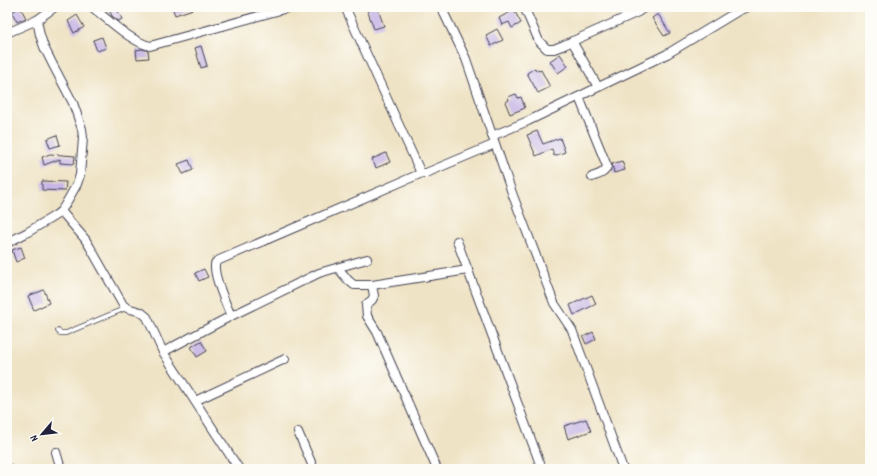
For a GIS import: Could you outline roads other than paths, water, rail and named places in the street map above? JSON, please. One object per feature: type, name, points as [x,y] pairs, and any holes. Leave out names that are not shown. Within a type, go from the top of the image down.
[{"type":"street","points":[[7,33],[37,20],[55,7]]},
{"type":"street","points":[[92,7],[125,33],[143,44],[150,46],[291,7]]},
{"type":"street","points":[[345,7],[422,173]]},
{"type":"street","points":[[441,7],[466,59],[512,193],[554,303],[572,330],[623,469]]},
{"type":"street","points":[[524,7],[539,41],[547,49],[554,49],[638,12],[645,7]]},
{"type":"street","points":[[230,316],[216,275],[215,263],[217,260],[331,213],[422,173],[426,173],[494,140],[528,121],[667,54],[747,7]]},
{"type":"street","points":[[7,243],[28,232],[61,211],[77,184],[80,175],[83,134],[73,103],[44,47],[37,20]]},
{"type":"street","points":[[572,41],[598,88]]},
{"type":"street","points":[[579,97],[607,166],[605,171],[592,177]]},
{"type":"street","points":[[61,211],[85,239],[123,305],[127,308],[141,312],[147,317],[163,352],[239,469]]},
{"type":"street","points":[[457,241],[542,469]]},
{"type":"street","points":[[163,352],[230,316],[319,273],[367,259]]},
{"type":"street","points":[[338,268],[354,285],[372,285],[468,270]]},
{"type":"street","points":[[372,285],[374,296],[366,305],[367,316],[377,332],[437,469]]},
{"type":"street","points":[[195,401],[285,359]]},
{"type":"street","points":[[298,432],[314,469]]},
{"type":"street","points":[[56,452],[61,469]]},
{"type":"lane","points":[[58,331],[63,334],[66,333],[127,308]]}]
